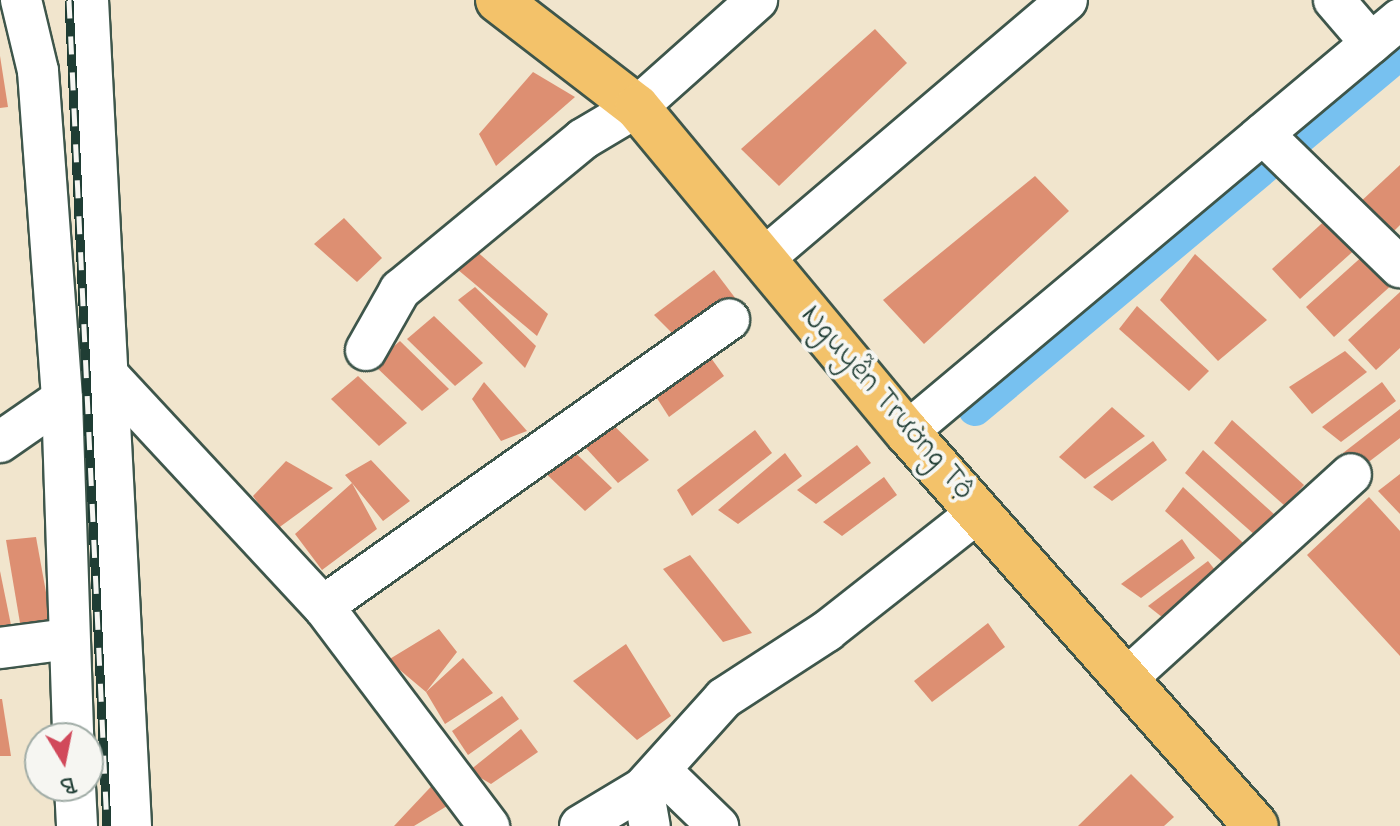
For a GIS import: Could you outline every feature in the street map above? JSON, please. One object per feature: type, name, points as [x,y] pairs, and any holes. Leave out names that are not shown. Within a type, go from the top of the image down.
[{"type":"main road","name":"Nguyễn Trường Tộ","points":[[498,0],[637,107],[907,432],[1256,826]]},
{"type":"street","points":[[21,0],[38,71],[62,399],[72,722]]},
{"type":"street","points":[[88,0],[131,826]]},
{"type":"street","points":[[366,350],[400,290],[583,139],[637,107],[757,0]]},
{"type":"street","points":[[763,259],[1067,0]]},
{"type":"street","points":[[907,432],[1386,31],[1334,0]]},
{"type":"street","points":[[1263,134],[1400,267]]},
{"type":"street","points":[[323,606],[729,320]]},
{"type":"street","points":[[108,375],[323,606],[489,826]]},
{"type":"street","points":[[0,442],[62,399]]},
{"type":"street","points":[[1126,679],[1351,474]]},
{"type":"street","points":[[580,826],[651,795],[724,698],[827,631],[978,512]]},
{"type":"street","points":[[0,648],[68,639]]},
{"type":"street","points":[[651,795],[718,826]]},
{"type":"street","points":[[76,802],[77,826]]},
{"type":"building","points":[[875,29],[907,63],[779,186],[741,149]]},
{"type":"building","points":[[0,56],[8,107],[0,108]]},
{"type":"building","points":[[533,72],[575,97],[496,166],[479,134]]},
{"type":"building","points":[[1400,165],[1400,225],[1390,235],[1357,205]]},
{"type":"building","points":[[1035,176],[1069,211],[924,344],[883,300]]},
{"type":"building","points":[[1331,215],[1359,246],[1300,299],[1272,269]]},
{"type":"building","points":[[344,218],[382,258],[357,282],[314,244]]},
{"type":"building","points":[[474,249],[548,314],[537,336],[457,269]]},
{"type":"building","points":[[1366,253],[1394,283],[1334,337],[1306,307]]},
{"type":"building","points":[[1195,254],[1267,320],[1218,361],[1160,300]]},
{"type":"building","points":[[714,270],[742,307],[687,348],[654,315]]},
{"type":"building","points":[[475,287],[536,346],[525,368],[458,300]]},
{"type":"building","points":[[1400,292],[1400,348],[1376,370],[1348,340]]},
{"type":"building","points":[[1137,306],[1209,371],[1189,391],[1119,329]]},
{"type":"building","points":[[434,316],[483,363],[455,386],[407,339]]},
{"type":"building","points":[[400,341],[449,389],[422,411],[373,364]]},
{"type":"building","points":[[706,351],[724,376],[669,417],[646,381]]},
{"type":"building","points":[[1345,351],[1367,372],[1312,414],[1289,387]]},
{"type":"building","points":[[358,376],[407,423],[379,446],[331,399]]},
{"type":"building","points":[[484,382],[527,431],[501,441],[472,399]]},
{"type":"building","points":[[1382,382],[1396,401],[1341,442],[1322,427]]},
{"type":"building","points":[[1112,407],[1145,436],[1085,479],[1059,457]]},
{"type":"building","points":[[1400,409],[1400,438],[1362,467],[1343,453]]},
{"type":"building","points":[[600,412],[649,460],[618,483],[574,435]]},
{"type":"building","points":[[1232,420],[1304,485],[1285,506],[1214,443]]},
{"type":"building","points":[[755,430],[772,453],[692,516],[677,490]]},
{"type":"building","points":[[563,441],[612,488],[585,511],[536,464]]},
{"type":"building","points":[[1153,441],[1167,460],[1112,501],[1093,487]]},
{"type":"building","points":[[857,445],[871,463],[816,504],[797,490]]},
{"type":"building","points":[[1203,450],[1275,515],[1256,536],[1185,473]]},
{"type":"building","points":[[785,453],[802,476],[738,524],[718,510]]},
{"type":"building","points":[[371,460],[410,501],[383,521],[345,475]]},
{"type":"building","points":[[286,461],[333,488],[277,529],[253,496]]},
{"type":"building","points":[[1400,474],[1400,514],[1378,491]]},
{"type":"building","points":[[884,477],[897,495],[842,536],[823,522]]},
{"type":"building","points":[[352,483],[377,529],[322,570],[295,534]]},
{"type":"building","points":[[1183,487],[1254,553],[1235,573],[1165,511]]},
{"type":"building","points":[[1369,497],[1400,531],[1400,656],[1307,555]]},
{"type":"building","points":[[36,537],[51,620],[20,623],[6,540]]},
{"type":"building","points":[[1182,539],[1195,558],[1141,598],[1121,584]]},
{"type":"building","points":[[690,555],[752,633],[723,642],[663,569]]},
{"type":"building","points":[[1208,561],[1222,579],[1167,621],[1148,606]]},
{"type":"building","points":[[0,571],[11,625],[0,627]]},
{"type":"building","points":[[988,623],[1005,647],[932,702],[914,681]]},
{"type":"building","points":[[439,629],[457,652],[426,692],[388,660]]},
{"type":"building","points":[[626,644],[671,716],[637,740],[573,681]]},
{"type":"building","points":[[463,658],[493,693],[445,724],[426,692]]},
{"type":"building","points":[[502,696],[519,719],[468,755],[452,731]]},
{"type":"building","points":[[2,699],[11,756],[0,756]]},
{"type":"building","points":[[521,729],[538,752],[491,784],[469,771]]},
{"type":"building","points":[[1131,774],[1174,817],[1164,826],[1078,826]]},
{"type":"building","points":[[440,777],[457,800],[414,826],[394,826]]},
{"type":"waterway","points":[[975,409],[1400,53]]},
{"type":"railway","points":[[69,0],[107,826]]}]
